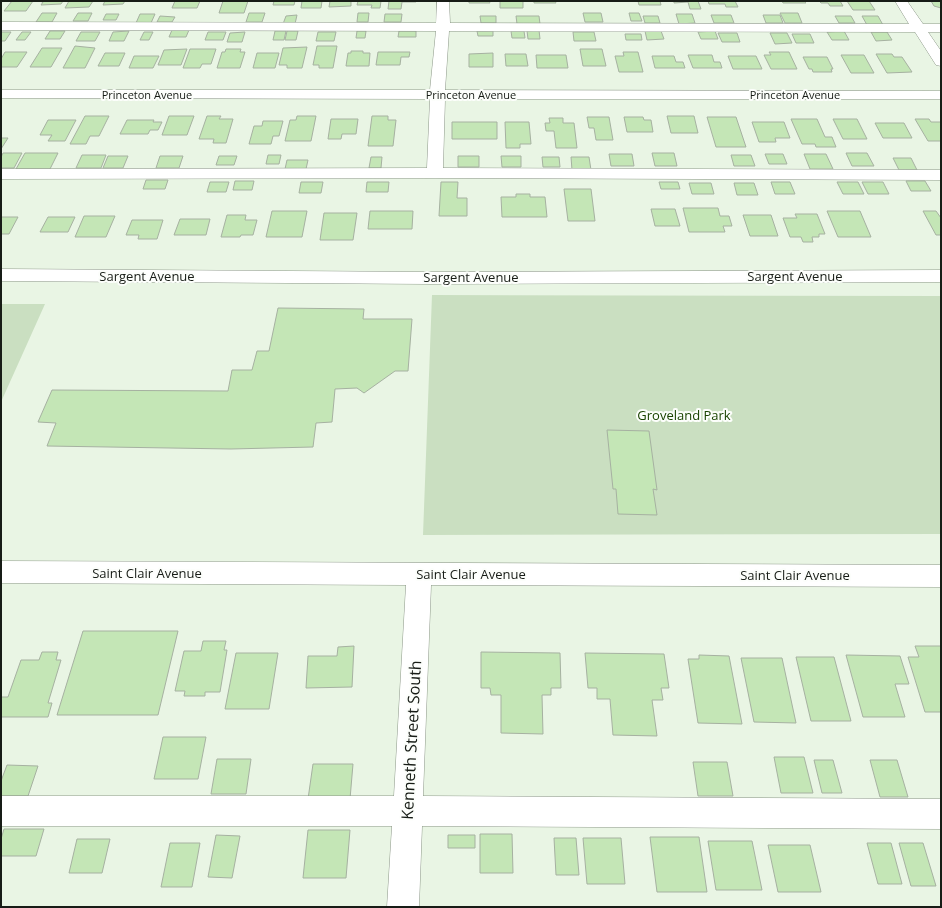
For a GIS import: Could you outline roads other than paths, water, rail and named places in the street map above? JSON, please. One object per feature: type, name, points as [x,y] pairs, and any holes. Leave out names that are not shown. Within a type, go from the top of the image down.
[{"type":"street","points":[[435,173],[437,94],[443,27],[442,1]]},
{"type":"street","points":[[901,1],[941,62]]},
{"type":"street","points":[[1,26],[941,28]]},
{"type":"street","name":"Princeton Avenue","points":[[1,94],[941,95]]},
{"type":"street","points":[[1,174],[435,173],[941,175]]},
{"type":"street","name":"Sargent Avenue","points":[[1,275],[430,278],[941,276]]},
{"type":"street","name":"Saint Clair Avenue","points":[[1,572],[941,576]]},
{"type":"street","name":"Kenneth Street South","points":[[404,907],[418,574]]},
{"type":"street","points":[[1,812],[408,811],[941,814]]},
{"type":"park label","name":"Groveland Park","points":[[684,415]]}]
